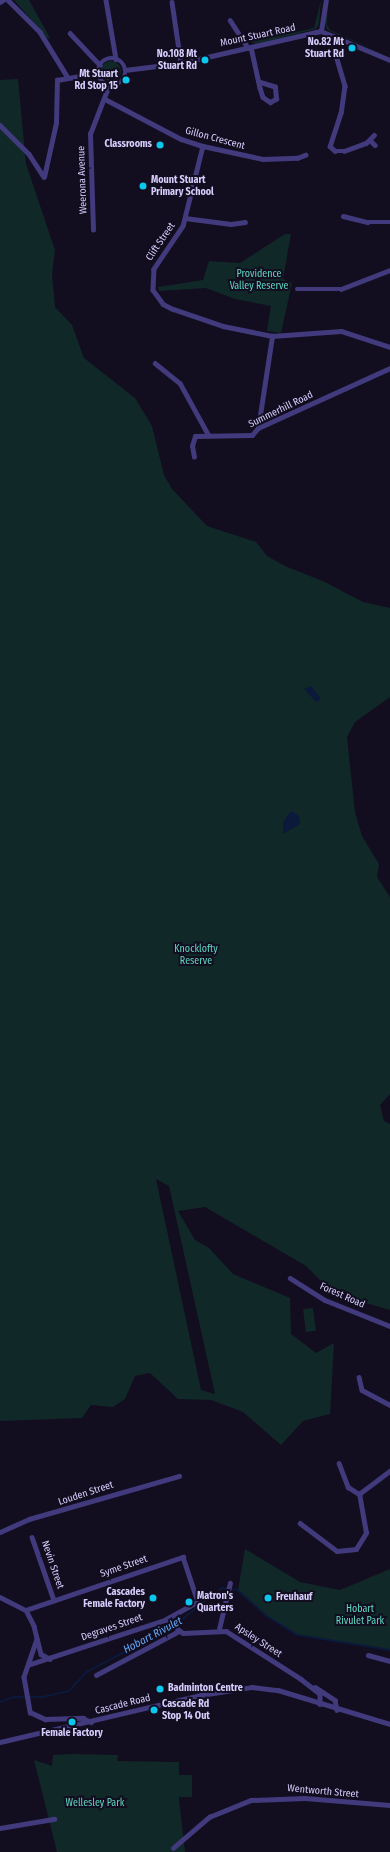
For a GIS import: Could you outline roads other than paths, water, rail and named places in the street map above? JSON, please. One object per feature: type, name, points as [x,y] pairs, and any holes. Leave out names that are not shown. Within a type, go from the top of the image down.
[{"type":"street","points":[[8,0],[40,32],[67,76]]},
{"type":"street","points":[[98,73],[109,85],[121,82],[125,70],[116,59],[106,0]]},
{"type":"street","points":[[326,0],[321,31],[390,60]]},
{"type":"street","points":[[172,2],[181,63]]},
{"type":"street","points":[[230,20],[249,47],[259,82],[265,100],[276,100],[278,94],[275,87],[259,82]]},
{"type":"street","name":"Mount Stuart Road","points":[[125,70],[181,63],[321,31]]},
{"type":"street","points":[[70,33],[80,47],[100,66]]},
{"type":"street","points":[[333,36],[332,42],[345,86],[341,112],[330,146],[338,152],[370,140],[374,135]]},
{"type":"street","points":[[98,73],[100,66],[105,60],[116,59]]},
{"type":"street","points":[[0,125],[29,154],[44,177],[56,123],[57,84],[59,78],[98,73]]},
{"type":"street","name":"Weerona Avenue","points":[[93,230],[90,134],[105,99],[109,85]]},
{"type":"street","name":"Gillon Crescent","points":[[105,99],[181,139],[203,146],[263,159],[297,158],[305,155]]},
{"type":"street","points":[[370,140],[375,145]]},
{"type":"street","name":"Clift Street","points":[[203,146],[185,218],[179,234],[154,269],[152,280],[155,295],[173,309],[223,326],[272,336],[341,331],[390,347]]},
{"type":"street","points":[[343,216],[367,222],[390,222]]},
{"type":"street","points":[[185,218],[231,224],[245,222]]},
{"type":"street","points":[[297,289],[340,289],[390,270]]},
{"type":"street","points":[[258,428],[272,336]]},
{"type":"street","points":[[155,363],[180,383],[208,434]]},
{"type":"street","name":"Summerhill Road","points":[[194,457],[192,440],[195,436],[208,434],[246,435],[258,428],[390,368]]},
{"type":"street","name":"Forest Road","points":[[290,1278],[325,1300],[390,1326]]},
{"type":"street","points":[[359,1377],[362,1390],[390,1406]]},
{"type":"street","points":[[300,1523],[337,1551],[356,1549],[366,1533],[359,1494],[348,1487],[339,1463]]},
{"type":"street","points":[[359,1494],[390,1471]]},
{"type":"street","name":"Louden Street","points":[[0,1532],[29,1519],[179,1476]]},
{"type":"street","name":"Nevin Street","points":[[32,1537],[54,1600]]},
{"type":"street","name":"Syme Street","points":[[26,1610],[183,1557],[198,1603]]},
{"type":"street","points":[[219,1629],[230,1585]]},
{"type":"street","points":[[0,1597],[26,1610],[41,1654],[50,1659]]},
{"type":"street","name":"Degraves Street","points":[[29,1665],[168,1622],[198,1603]]},
{"type":"street","points":[[168,1622],[178,1631]]},
{"type":"street","name":"Apsley Street","points":[[96,1675],[178,1631],[219,1629],[335,1700],[337,1710]]},
{"type":"street","points":[[37,1639],[24,1677],[27,1702],[30,1712],[38,1718],[83,1718],[91,1722]]},
{"type":"street","points":[[368,1654],[390,1661]]},
{"type":"street","name":"Apsley Street","points":[[301,1679],[320,1694],[320,1704]]},
{"type":"street","name":"Cascade Road","points":[[0,1742],[246,1688],[273,1689],[337,1710],[390,1724]]},
{"type":"street","name":"Wentworth Street","points":[[173,1848],[209,1817],[251,1800],[306,1798],[390,1805]]},
{"type":"street","points":[[0,1828],[54,1819]]},
{"type":"water","points":[[311,686],[321,699],[316,702],[304,689]]},
{"type":"water","points":[[291,811],[299,816],[300,824],[283,834],[283,822]]},
{"type":"waterway","name":"Hobart Rivulet","points":[[175,1625],[222,1588],[238,1590],[267,1616],[298,1635],[390,1650]]},
{"type":"waterway","name":"Hobart Rivulet","points":[[0,1702],[14,1697],[43,1697],[69,1691],[87,1672],[172,1627]]},
{"type":"place","name":"No.82 Mt Stuart Rd","points":[[352,48]]},
{"type":"place","name":"No.108 Mt Stuart Rd","points":[[205,60]]},
{"type":"place","name":"Mt Stuart Rd Stop 15","points":[[126,80]]},
{"type":"place","name":"Classrooms","points":[[160,145]]},
{"type":"place","name":"Mount Stuart Primary School","points":[[143,186]]},
{"type":"place","name":"Cascades Female Factory","points":[[153,1598]]},
{"type":"place","name":"Freuhauf","points":[[268,1598]]},
{"type":"place","name":"Matron's Quarters","points":[[189,1602]]},
{"type":"place","name":"Badminton Centre","points":[[160,1689]]},
{"type":"place","name":"Cascade Rd Stop 14 Out","points":[[154,1710]]},
{"type":"place","name":"Female Factory","points":[[72,1722]]},
{"type":"park label","name":"Providence Valley Reserve","points":[[259,280]]},
{"type":"park label","name":"Knocklofty Reserve","points":[[196,954]]},
{"type":"park label","name":"Hobart Rivulet Park","points":[[360,1614]]},
{"type":"park label","name":"Wellesley Park","points":[[95,1804]]}]
